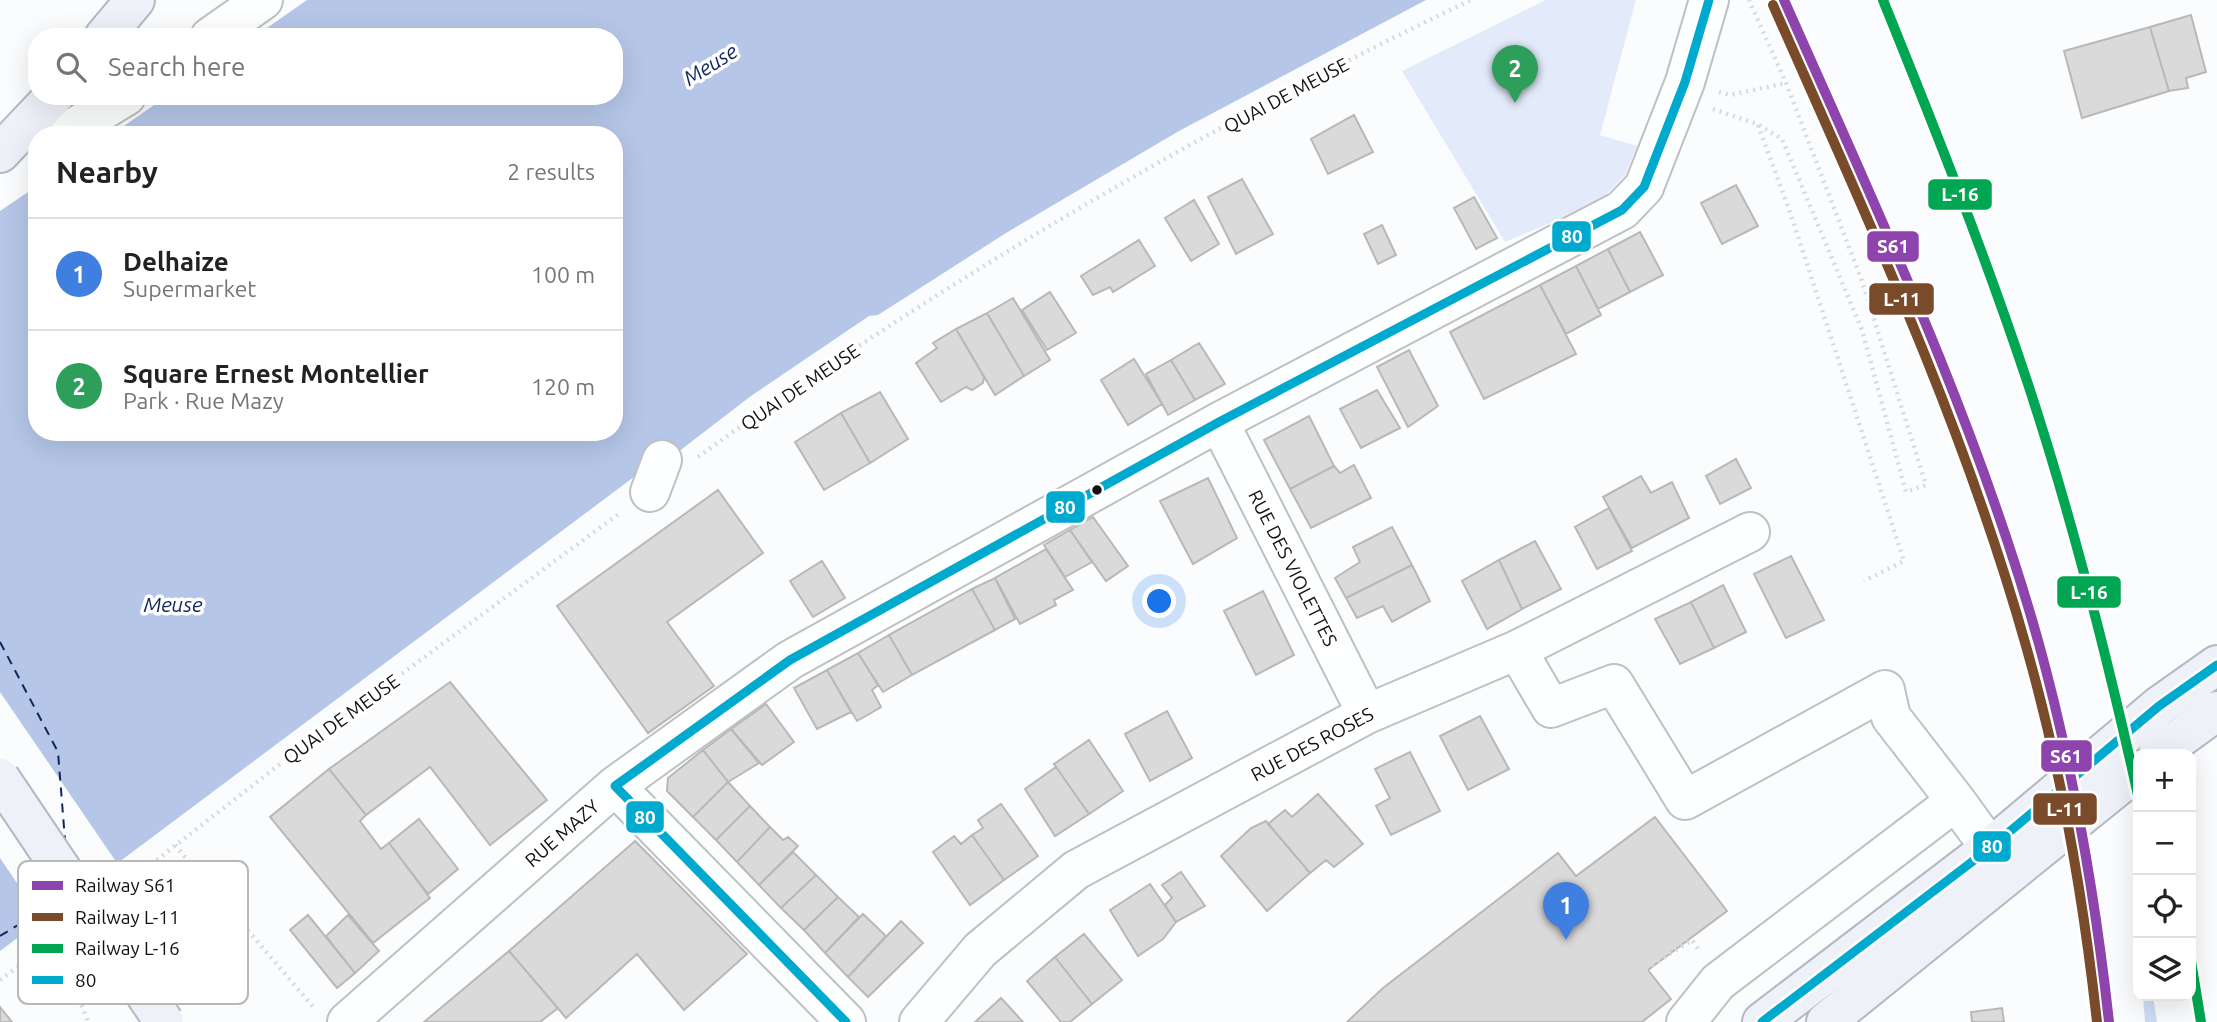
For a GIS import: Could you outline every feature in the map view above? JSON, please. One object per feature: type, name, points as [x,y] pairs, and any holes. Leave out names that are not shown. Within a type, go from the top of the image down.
[{"type":"main road","points":[[112,28],[135,0]]},
{"type":"main road","points":[[32,126],[47,105]]},
{"type":"main road","points":[[1762,1022],[1990,848],[2159,706],[2217,665]]},
{"type":"main road","points":[[2165,749],[2217,711]]},
{"type":"main road","points":[[1826,1022],[2133,774]]},
{"type":"main road","points":[[0,778],[56,861]]},
{"type":"main road","points":[[152,1004],[164,1022]]},
{"type":"street","points":[[223,28],[262,0]]},
{"type":"street","name":"RUE MAZY","points":[[332,1017],[615,786],[790,660],[1220,422],[1622,210],[1644,187],[1679,98],[1709,0]]},
{"type":"street","points":[[52,126],[108,105]]},
{"type":"street","name":"RUE DES VIOLETTES","points":[[1220,422],[1367,713]]},
{"type":"street","name":"RUE DES ROSES","points":[[919,1022],[980,950],[1076,870],[1367,713],[1517,650],[1750,532]]},
{"type":"street","points":[[1517,650],[1551,708],[1614,684],[1685,800],[1885,690],[1891,717],[1990,848]]},
{"type":"street","points":[[615,786],[846,1022]]},
{"type":"street","points":[[1686,1022],[1718,982],[1956,801]]},
{"type":"path","name":"QUAI DE MEUSE","points":[[189,861],[174,845],[656,476],[1015,246],[1161,161],[1471,0]]},
{"type":"path","points":[[1679,98],[1757,124],[1782,139],[1862,330],[1906,492],[1926,485],[1862,281],[1786,83],[1749,0]]},
{"type":"path","points":[[1730,95],[1786,83]]},
{"type":"path","points":[[1757,124],[1791,215],[1904,561],[1864,581]]},
{"type":"path","name":"QUAI DE MEUSE","points":[[248,926],[332,1017]]},
{"type":"path","points":[[1622,984],[1692,940]]},
{"type":"path","points":[[0,980],[18,967]]},
{"type":"path","points":[[81,1004],[88,1022]]},
{"type":"shaded area","points":[[1546,0],[1636,0],[1600,135],[1637,146],[1625,175],[1598,203],[1505,242],[1402,71]]},
{"type":"shaded area","points":[[2143,1001],[2154,1001],[2157,1022],[2145,1022]]},
{"type":"water","name":"Meuse","points":[[307,0],[1426,0],[1179,131],[1006,233],[878,315],[869,316],[751,396],[665,462],[658,459],[120,861],[18,861],[18,938],[0,951],[0,211],[28,192],[28,441],[623,441],[623,126],[124,126],[154,105],[623,105],[623,28],[267,28]]},
{"type":"pier","points":[[0,692],[116,861],[18,861],[18,885],[0,858]]},
{"type":"building","points":[[2191,15],[2206,72],[2186,78],[2188,88],[2169,91],[2150,27]]},
{"type":"building","points":[[2150,27],[2169,91],[2082,118],[2064,51]]},
{"type":"building","points":[[1354,115],[1373,152],[1328,174],[1311,139]]},
{"type":"building","points":[[1242,179],[1273,234],[1236,254],[1208,197]]},
{"type":"building","points":[[1736,185],[1758,226],[1722,244],[1701,203]]},
{"type":"building","points":[[1474,197],[1497,238],[1476,249],[1454,208]]},
{"type":"building","points":[[1194,200],[1219,244],[1191,261],[1165,218]]},
{"type":"building","points":[[1382,225],[1396,255],[1378,264],[1364,234]]},
{"type":"building","points":[[1640,232],[1663,275],[1630,292],[1608,249]]},
{"type":"building","points":[[1139,240],[1155,266],[1113,292],[1110,287],[1093,295],[1081,276]]},
{"type":"building","points":[[1608,249],[1630,292],[1598,309],[1576,266]]},
{"type":"building","points":[[1576,266],[1601,315],[1566,334],[1540,285]]},
{"type":"building","points":[[1540,285],[1576,354],[1484,399],[1450,332]]},
{"type":"building","points":[[1050,292],[1076,333],[1047,350],[1022,310]]},
{"type":"building","points":[[1013,298],[1050,360],[1024,376],[987,313]]},
{"type":"building","points":[[987,313],[1024,376],[995,395],[956,329]]},
{"type":"building","points":[[956,329],[984,377],[983,383],[972,390],[966,387],[941,402],[916,363],[937,348],[933,343]]},
{"type":"building","points":[[1199,343],[1225,384],[1195,400],[1171,360]]},
{"type":"building","points":[[1409,350],[1438,406],[1408,427],[1377,367]]},
{"type":"building","points":[[1134,359],[1162,404],[1128,425],[1101,380]]},
{"type":"building","points":[[1171,360],[1195,400],[1168,415],[1146,374]]},
{"type":"building","points":[[1377,390],[1400,428],[1361,448],[1340,409]]},
{"type":"building","points":[[880,392],[908,439],[870,463],[841,413]]},
{"type":"building","points":[[841,413],[870,463],[824,490],[795,442]]},
{"type":"building","points":[[1309,416],[1334,466],[1290,489],[1264,440]]},
{"type":"building","points":[[1736,459],[1751,488],[1720,504],[1706,476]]},
{"type":"building","points":[[1354,465],[1371,498],[1311,528],[1290,489],[1334,466],[1340,473]]},
{"type":"building","points":[[1641,476],[1651,493],[1672,482],[1689,518],[1632,548],[1603,497]]},
{"type":"building","points":[[1208,478],[1237,538],[1193,564],[1160,501]]},
{"type":"building","points":[[718,490],[763,553],[667,622],[714,686],[648,733],[557,606]]},
{"type":"building","points":[[1609,508],[1632,551],[1597,569],[1575,527]]},
{"type":"building","points":[[1093,517],[1128,566],[1106,581],[1070,530]]},
{"type":"building","points":[[1392,527],[1412,565],[1346,598],[1335,578],[1360,562],[1353,547]]},
{"type":"building","points":[[1070,530],[1092,562],[1065,577],[1044,545]]},
{"type":"building","points":[[1535,541],[1561,589],[1522,609],[1499,560]]},
{"type":"building","points":[[1046,549],[1073,590],[1054,600],[1056,605],[1020,624],[995,578]]},
{"type":"building","points":[[1791,556],[1824,620],[1786,638],[1754,574]]},
{"type":"building","points":[[1499,560],[1522,609],[1487,629],[1462,581]]},
{"type":"building","points":[[822,561],[845,598],[813,617],[790,581]]},
{"type":"building","points":[[1412,565],[1430,601],[1392,622],[1383,606],[1357,618],[1346,598]]},
{"type":"building","points":[[995,578],[1015,619],[995,630],[972,589]]},
{"type":"building","points":[[1723,585],[1746,632],[1714,648],[1691,602]]},
{"type":"building","points":[[972,589],[995,630],[912,675],[889,635]]},
{"type":"building","points":[[1263,591],[1294,655],[1256,675],[1224,611]]},
{"type":"building","points":[[1691,602],[1714,648],[1680,664],[1655,619]]},
{"type":"building","points":[[889,635],[912,675],[883,692],[858,653]]},
{"type":"building","points":[[858,653],[878,685],[872,690],[881,707],[857,721],[827,670]]},
{"type":"building","points":[[827,670],[851,712],[817,729],[794,688]]},
{"type":"building","points":[[450,682],[547,800],[490,845],[430,767],[366,815],[329,769]]},
{"type":"building","points":[[766,704],[794,742],[762,765],[731,729]]},
{"type":"building","points":[[1167,711],[1192,758],[1150,781],[1125,734]]},
{"type":"building","points":[[1480,716],[1509,769],[1468,790],[1440,736]]},
{"type":"building","points":[[731,729],[759,763],[728,782],[703,750]]},
{"type":"building","points":[[1089,740],[1123,791],[1089,814],[1054,764]]},
{"type":"building","points":[[703,750],[728,782],[693,817],[667,791],[668,778]]},
{"type":"building","points":[[1410,752],[1440,811],[1391,835],[1376,806],[1390,798],[1375,769]]},
{"type":"building","points":[[1056,767],[1089,814],[1055,836],[1025,789]]},
{"type":"building","points":[[329,769],[366,815],[360,821],[381,849],[389,843],[430,898],[373,943],[270,817]]},
{"type":"building","points":[[728,782],[750,806],[716,840],[693,817]]},
{"type":"building","points":[[1318,794],[1363,844],[1334,867],[1326,860],[1310,873],[1268,824],[1285,810],[1292,817]]},
{"type":"building","points":[[1001,804],[1038,856],[1004,880],[972,835],[983,828],[978,820]]},
{"type":"building","points":[[750,806],[770,827],[737,862],[716,840]]},
{"type":"building","points":[[1655,817],[1727,911],[1648,970],[1671,999],[1642,1022],[1347,1022],[1383,988],[1558,853],[1576,876]]},
{"type":"building","points":[[419,819],[458,869],[428,894],[389,843]]},
{"type":"building","points":[[1266,821],[1310,873],[1267,911],[1221,856],[1251,828]]},
{"type":"building","points":[[770,827],[783,840],[788,837],[798,846],[759,885],[737,862]]},
{"type":"building","points":[[972,835],[1004,880],[970,905],[933,852],[954,836],[961,844]]},
{"type":"building","points":[[635,841],[747,954],[684,1010],[637,954],[566,1018],[509,951]]},
{"type":"building","points":[[793,852],[816,875],[781,908],[759,885]]},
{"type":"building","points":[[1181,872],[1205,906],[1176,922],[1165,905],[1172,898],[1162,885]]},
{"type":"building","points":[[816,875],[838,897],[804,930],[781,908]]},
{"type":"building","points":[[1150,884],[1176,922],[1163,939],[1138,956],[1110,910]]},
{"type":"building","points":[[838,897],[859,917],[825,953],[804,930]]},
{"type":"building","points":[[863,914],[886,936],[848,977],[825,953]]},
{"type":"building","points":[[308,915],[355,973],[337,988],[290,930]]},
{"type":"building","points":[[348,915],[379,951],[355,973],[326,936]]},
{"type":"building","points":[[901,921],[923,943],[868,997],[848,977]]},
{"type":"building","points":[[1084,934],[1122,980],[1092,1004],[1055,957]]},
{"type":"building","points":[[509,951],[558,1008],[540,1022],[424,1022]]},
{"type":"building","points":[[1055,957],[1092,1004],[1070,1022],[1061,1022],[1027,981]]},
{"type":"building","points":[[1001,998],[1023,1022],[975,1022]]},
{"type":"building","points":[[0,1007],[12,1022],[0,1022]]},
{"type":"building","points":[[2002,1008],[2004,1022],[1972,1022],[1971,1012]]},
{"type":"ferry route","points":[[0,642],[58,752],[65,840]]},
{"type":"ferry route","points":[[0,936],[18,925]]},
{"type":"rail line","name":"S61","points":[[1784,0],[1956,398],[2014,561],[2039,644],[2072,784],[2090,879],[2109,1022]]},
{"type":"rail line","name":"L-16","points":[[1883,0],[1940,142],[2011,333],[2059,484],[2088,587],[2133,773]]},
{"type":"rail line","name":"L-11","points":[[1773,5],[1911,321],[1943,401],[2001,564],[2039,692],[2060,786],[2078,880],[2097,1022]]},
{"type":"rail line","name":"L-16","points":[[2196,992],[2201,1022]]},
{"type":"transit line","name":"80","points":[[846,1022],[615,786],[790,660],[1219,422],[1622,210],[1644,187],[1685,82],[1709,0]]},
{"type":"transit line","name":"80","points":[[1762,1022],[1990,848],[2159,706],[2217,665]]},
{"type":"place","name":"Square Ernest Montellier","points":[[1515,103]]},
{"type":"place","name":"Delhaize","points":[[1566,940]]}]
